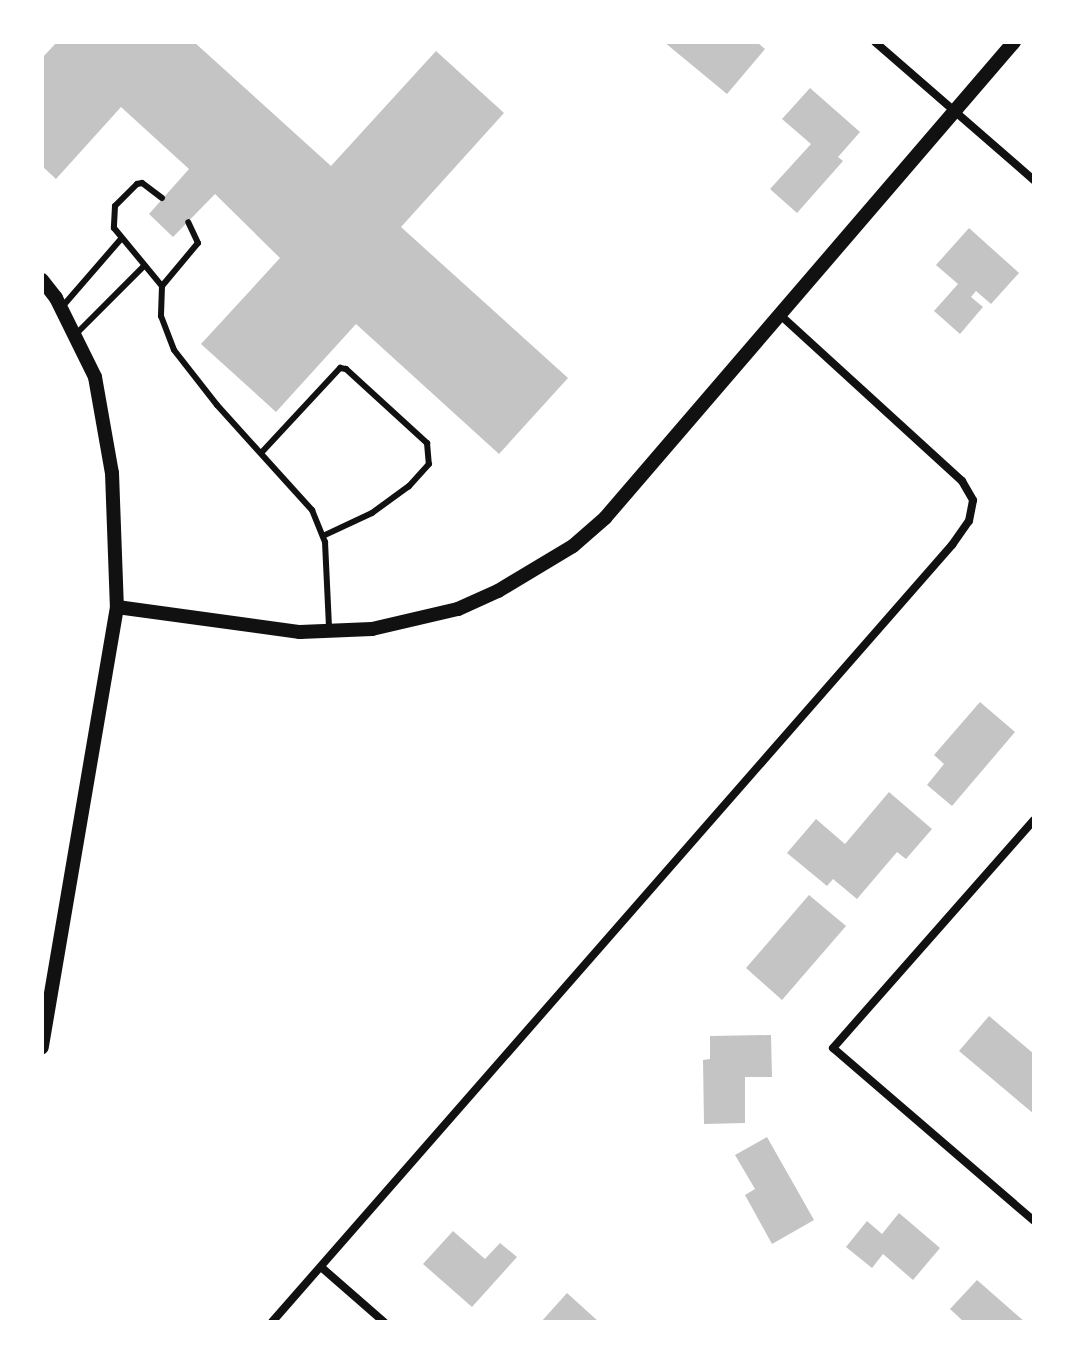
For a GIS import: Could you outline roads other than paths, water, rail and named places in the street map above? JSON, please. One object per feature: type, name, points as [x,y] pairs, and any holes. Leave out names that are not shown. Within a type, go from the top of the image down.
[{"type":"street","points":[[875,42],[1034,180]]},
{"type":"street","points":[[117,607],[300,632],[372,629],[458,609],[498,591],[573,546],[605,518],[1014,42]]},
{"type":"street","points":[[42,280],[61,308],[95,377],[112,473],[117,607],[42,1048]]},
{"type":"street","points":[[272,1322],[952,545],[969,521],[973,500],[962,481],[780,315]]},
{"type":"street","points":[[1034,820],[833,1048],[1034,1221]]},
{"type":"street","points":[[321,1267],[384,1322]]},
{"type":"lane","points":[[162,198],[142,183],[126,192],[113,214],[114,228],[120,240],[162,286]]},
{"type":"lane","points":[[188,222],[198,243],[162,286],[161,316],[168,341],[217,405],[312,510],[323,536],[329,632]]},
{"type":"lane","points":[[61,308],[120,240]]},
{"type":"lane","points":[[75,335],[144,266]]},
{"type":"lane","points":[[262,452],[340,368],[346,369],[427,443],[429,464],[409,486],[372,513],[323,536]]}]
